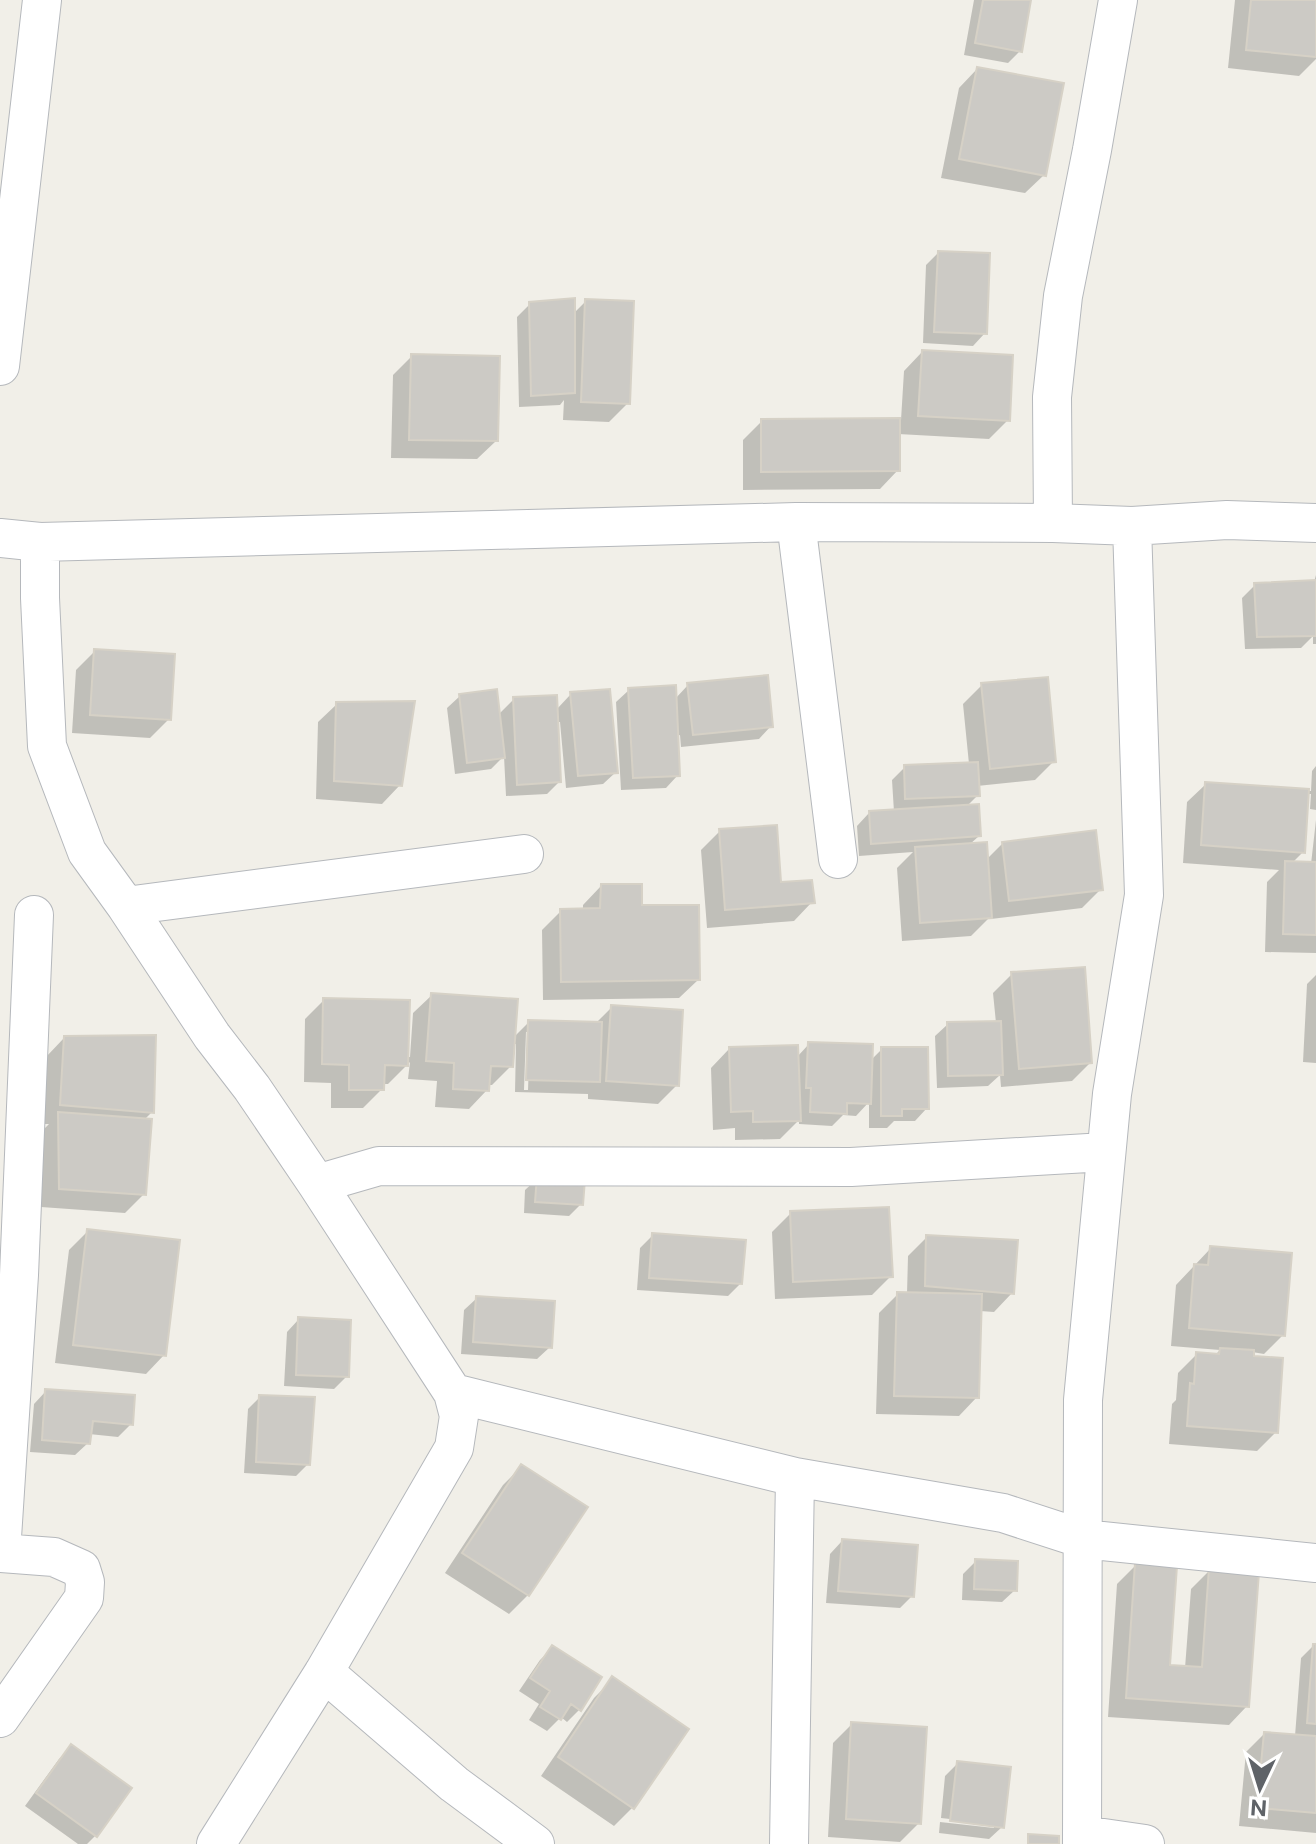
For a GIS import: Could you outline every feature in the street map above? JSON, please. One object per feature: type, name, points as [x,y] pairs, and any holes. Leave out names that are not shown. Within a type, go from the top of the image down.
[{"type":"street","points":[[0,366],[42,0]]},
{"type":"street","points":[[1053,523],[1052,397],[1063,296],[1118,0]]},
{"type":"street","points":[[0,538],[40,542],[796,522],[1132,526],[1227,520],[1316,523]]},
{"type":"street","points":[[796,522],[838,859]]},
{"type":"street","points":[[1132,526],[1144,895],[1112,1094],[1083,1400],[1082,1840],[1145,1844]]},
{"type":"street","points":[[40,542],[47,746],[87,852],[317,1184],[453,1393],[459,1416],[454,1448],[324,1672],[216,1844]]},
{"type":"street","points":[[126,906],[524,854]]},
{"type":"street","points":[[0,1718],[84,1598],[85,1582],[81,1569],[54,1557],[0,1553],[19,1275],[34,915]]},
{"type":"street","points":[[317,1184],[379,1166],[851,1167],[1105,1152]]},
{"type":"street","points":[[453,1393],[795,1477],[1003,1513],[1083,1539],[1316,1563]]},
{"type":"street","points":[[789,1844],[795,1477]]},
{"type":"street","points":[[324,1672],[454,1784],[535,1844]]},
{"type":"building","points":[[983,0],[1031,0],[1022,52],[975,43]]},
{"type":"building","points":[[1251,0],[1316,0],[1316,57],[1246,50]]},
{"type":"building","points":[[977,67],[1064,83],[1046,176],[959,159]]},
{"type":"building","points":[[938,251],[990,253],[987,334],[934,332]]},
{"type":"building","points":[[575,298],[575,393],[531,396],[529,302]]},
{"type":"building","points":[[585,299],[634,301],[630,404],[581,402]]},
{"type":"building","points":[[922,350],[1013,355],[1010,421],[918,416]]},
{"type":"building","points":[[411,354],[500,356],[498,441],[409,440]]},
{"type":"building","points":[[900,418],[900,471],[761,472],[761,419]]},
{"type":"building","points":[[1316,580],[1316,636],[1257,637],[1254,583]]},
{"type":"building","points":[[94,649],[175,654],[171,720],[90,715]]},
{"type":"building","points":[[768,675],[773,727],[693,735],[687,683]]},
{"type":"building","points":[[1048,677],[1056,762],[990,769],[981,683]]},
{"type":"building","points":[[676,685],[680,776],[633,778],[628,688]]},
{"type":"building","points":[[497,689],[505,758],[467,763],[459,694]]},
{"type":"building","points":[[610,689],[618,773],[578,776],[570,692]]},
{"type":"building","points":[[557,695],[561,782],[517,785],[513,697]]},
{"type":"building","points":[[415,701],[402,786],[334,781],[336,702]]},
{"type":"building","points":[[978,762],[980,796],[905,799],[904,765]]},
{"type":"building","points":[[1205,782],[1309,789],[1305,853],[1201,845]]},
{"type":"building","points":[[979,804],[981,836],[871,844],[869,811]]},
{"type":"building","points":[[777,825],[781,882],[812,880],[815,903],[725,910],[719,829]]},
{"type":"building","points":[[1096,830],[1103,890],[1009,901],[1002,842]]},
{"type":"building","points":[[987,842],[992,918],[920,923],[915,847]]},
{"type":"building","points":[[1285,861],[1316,862],[1316,935],[1283,934]]},
{"type":"building","points":[[601,884],[642,884],[642,905],[699,905],[700,980],[561,982],[560,909],[600,908]]},
{"type":"building","points":[[1085,967],[1092,1063],[1019,1069],[1011,972]]},
{"type":"building","points":[[431,993],[518,999],[513,1067],[491,1066],[489,1091],[453,1089],[454,1063],[426,1061]]},
{"type":"building","points":[[323,998],[410,1000],[408,1066],[385,1065],[384,1090],[349,1090],[349,1065],[322,1064]]},
{"type":"building","points":[[611,1005],[683,1010],[679,1086],[606,1081]]},
{"type":"building","points":[[528,1020],[602,1022],[600,1082],[526,1080]]},
{"type":"building","points":[[1001,1021],[1003,1075],[948,1076],[947,1022]]},
{"type":"building","points":[[156,1035],[154,1113],[60,1105],[64,1036]]},
{"type":"building","points":[[808,1042],[873,1044],[871,1104],[847,1103],[847,1114],[810,1112],[811,1088],[806,1088]]},
{"type":"building","points":[[798,1045],[801,1121],[753,1122],[753,1111],[731,1112],[729,1047]]},
{"type":"building","points":[[881,1047],[928,1047],[929,1109],[902,1109],[902,1116],[881,1116]]},
{"type":"building","points":[[58,1112],[152,1119],[146,1195],[59,1189]]},
{"type":"building","points":[[537,1176],[585,1179],[583,1205],[535,1202]]},
{"type":"building","points":[[889,1207],[893,1277],[793,1282],[790,1211]]},
{"type":"building","points":[[87,1229],[180,1240],[166,1356],[73,1345]]},
{"type":"building","points":[[652,1233],[746,1240],[742,1284],[649,1278]]},
{"type":"building","points":[[926,1235],[1018,1240],[1014,1294],[925,1286]]},
{"type":"building","points":[[1210,1246],[1292,1253],[1285,1336],[1189,1328],[1194,1264],[1208,1265]]},
{"type":"building","points":[[897,1292],[982,1294],[979,1398],[894,1396]]},
{"type":"building","points":[[476,1296],[555,1301],[552,1348],[473,1342]]},
{"type":"building","points":[[298,1317],[351,1320],[349,1377],[296,1375]]},
{"type":"building","points":[[1220,1348],[1254,1350],[1254,1356],[1283,1358],[1278,1433],[1187,1426],[1196,1352],[1219,1354]]},
{"type":"building","points":[[45,1389],[135,1395],[133,1425],[93,1421],[90,1444],[42,1440]]},
{"type":"building","points":[[259,1395],[315,1397],[310,1465],[256,1462]]},
{"type":"building","points":[[521,1464],[588,1507],[529,1596],[462,1553]]},
{"type":"building","points":[[842,1539],[918,1545],[914,1597],[838,1591]]},
{"type":"building","points":[[975,1559],[1018,1561],[1017,1591],[974,1589]]},
{"type":"building","points":[[1135,1563],[1177,1566],[1170,1665],[1202,1667],[1209,1568],[1259,1572],[1249,1707],[1126,1698]]},
{"type":"building","points":[[1313,1644],[1316,1644],[1316,1724],[1307,1723]]},
{"type":"building","points":[[552,1645],[602,1677],[581,1711],[571,1704],[561,1720],[540,1707],[550,1691],[530,1678]]},
{"type":"building","points":[[612,1676],[689,1729],[634,1809],[558,1757]]},
{"type":"building","points":[[851,1722],[927,1727],[921,1824],[846,1819]]},
{"type":"building","points":[[1264,1732],[1316,1736],[1316,1813],[1257,1808]]},
{"type":"building","points":[[71,1744],[132,1788],[97,1837],[36,1793]]},
{"type":"building","points":[[957,1761],[1011,1767],[1004,1828],[950,1821]]},
{"type":"building","points":[[1028,1834],[1059,1836],[1059,1844],[1028,1844]]}]
